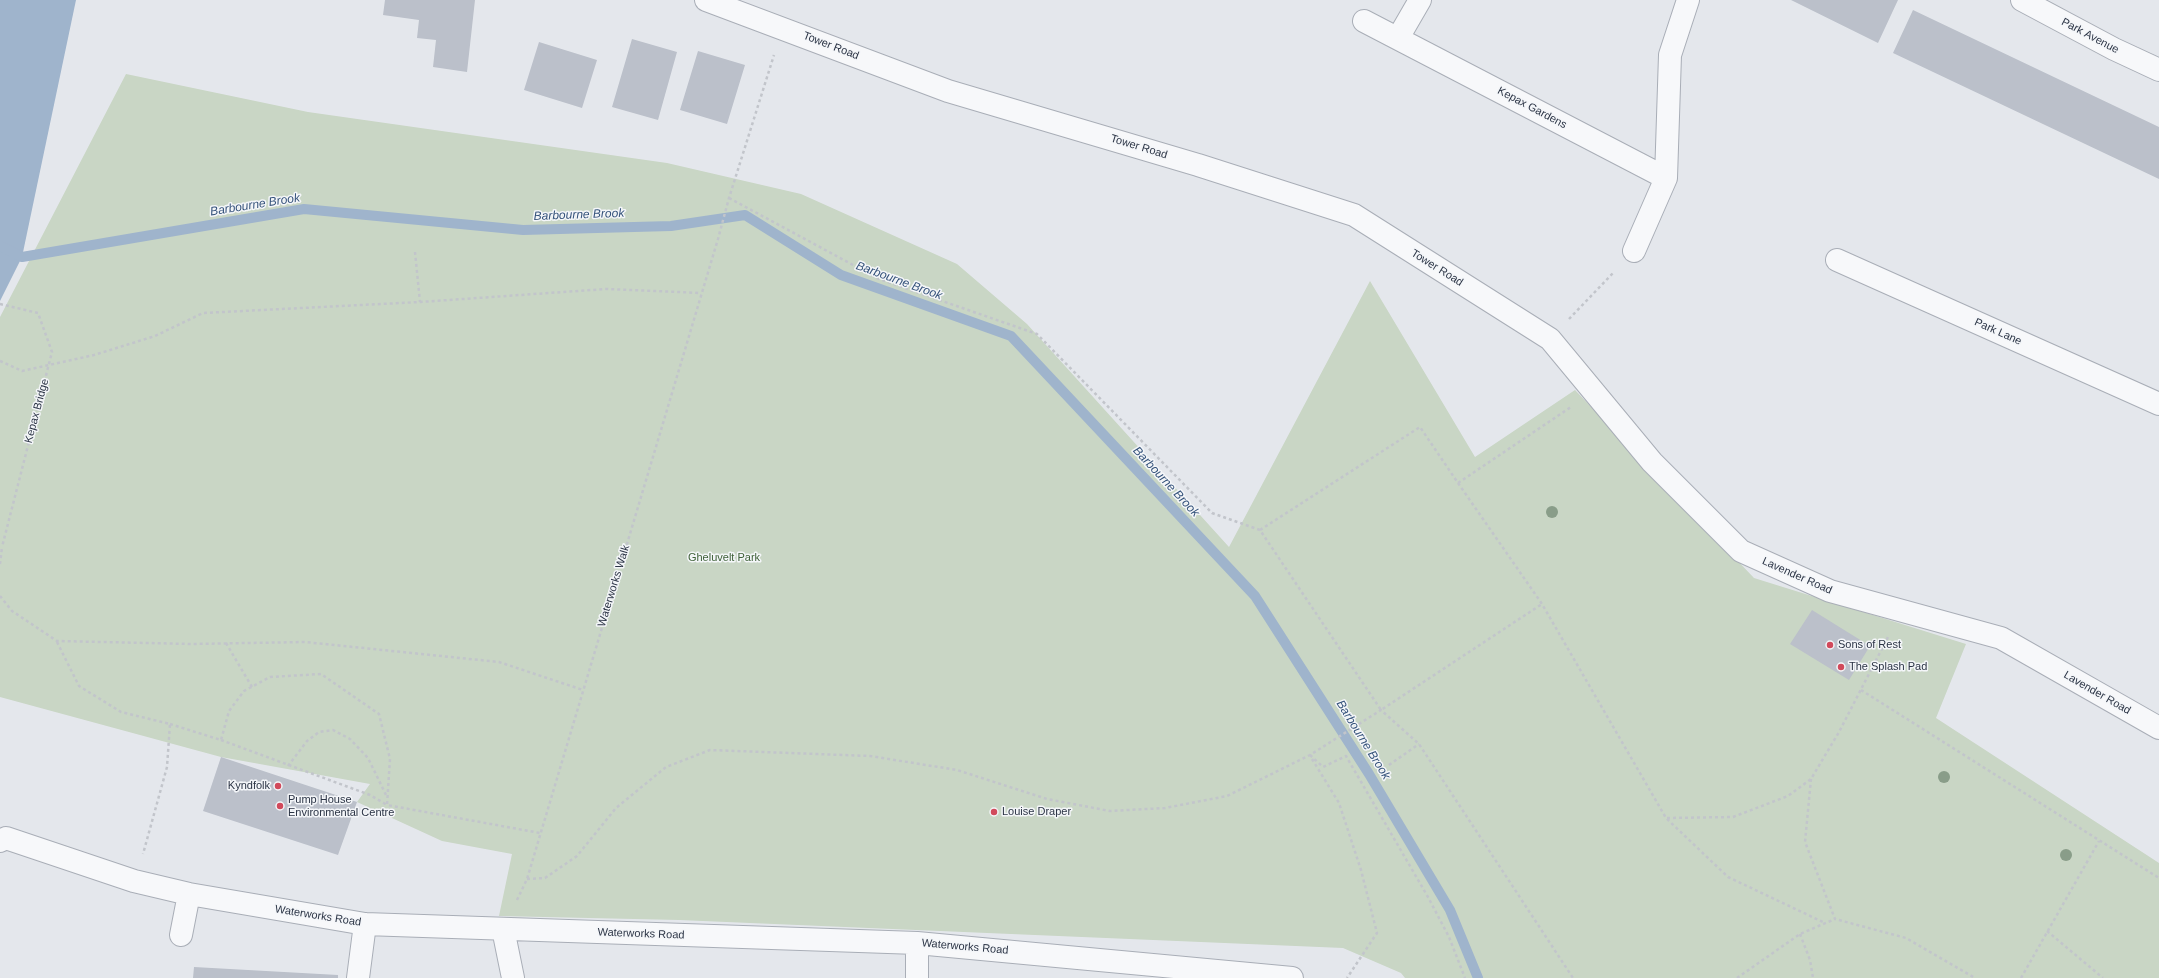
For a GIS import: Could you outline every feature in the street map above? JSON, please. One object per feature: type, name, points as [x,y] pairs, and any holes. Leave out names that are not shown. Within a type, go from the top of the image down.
[{"type":"street","name":"Tower Road","points":[[706,0],[948,90],[1198,165],[1354,215],[1550,339]]},
{"type":"street","points":[[1398,38],[1420,0]]},
{"type":"street","points":[[1634,251],[1666,178],[1670,55],[1688,0]]},
{"type":"street","name":"Park Avenue","points":[[2022,0],[2114,49],[2159,70]]},
{"type":"street","name":"Kepax Gardens","points":[[1364,21],[1666,178]]},
{"type":"street","name":"Park Lane","points":[[1837,260],[2159,404]]},
{"type":"street","name":"Lavender Road","points":[[1550,339],[1652,462],[1741,551],[1830,591],[2001,638],[2159,728]]},
{"type":"street","name":"Waterworks Road","points":[[0,841],[6,838],[134,881],[189,894],[365,924],[917,943],[1292,978]]},
{"type":"street","points":[[182,935],[189,894]]},
{"type":"street","points":[[358,978],[365,924]]},
{"type":"street","points":[[503,929],[513,978]]},
{"type":"street","points":[[917,943],[917,978]]},
{"type":"path","name":"Waterworks Walk","points":[[503,929],[527,879],[729,198],[782,27]]},
{"type":"path","points":[[729,198],[879,278],[1037,334],[1212,513],[1260,530],[1381,710],[1419,744],[1573,978]]},
{"type":"path","points":[[1550,339],[1634,251]]},
{"type":"path","points":[[415,252],[420,302]]},
{"type":"path","points":[[0,361],[22,371],[94,355],[155,336],[203,313],[420,302],[606,289],[701,293]]},
{"type":"path","name":"Kepax Bridge","points":[[0,304],[38,313],[52,352],[2,547],[0,564]]},
{"type":"path","points":[[1458,483],[1594,392]]},
{"type":"path","points":[[1260,530],[1420,427],[1542,604],[1666,818],[1728,877],[1825,923]]},
{"type":"path","points":[[0,596],[12,611],[57,641],[79,686],[121,712],[170,724],[221,740],[370,795],[387,804],[540,833]]},
{"type":"path","points":[[527,879],[545,878],[577,856],[616,808],[666,767],[710,750],[870,756],[958,770],[1047,800],[1110,811],[1165,808],[1227,796],[1310,755],[1542,604]]},
{"type":"path","points":[[1835,919],[1805,842],[1811,779],[1861,690],[1902,610]]},
{"type":"path","points":[[57,641],[226,643],[305,642],[499,662],[583,690]]},
{"type":"path","points":[[226,643],[252,687]]},
{"type":"path","points":[[221,740],[229,711],[244,691],[270,677],[321,674],[379,714],[390,759],[387,804]]},
{"type":"path","points":[[1861,690],[2159,878]]},
{"type":"path","points":[[134,881],[167,767],[170,724]]},
{"type":"path","points":[[288,766],[307,741],[319,732],[333,730],[350,739],[368,758],[388,798]]},
{"type":"path","points":[[1389,765],[1419,744]]},
{"type":"path","points":[[1310,755],[1340,803],[1361,870],[1377,932],[1347,978]]},
{"type":"path","points":[[1310,755],[1323,767],[1346,756],[1435,910],[1449,937],[1464,978]]},
{"type":"path","points":[[1666,818],[1733,817],[1788,796],[1811,779]]},
{"type":"path","points":[[2021,978],[2099,841]]},
{"type":"path","points":[[1737,978],[1800,934],[1835,919],[1906,938],[1975,978]]},
{"type":"path","points":[[2047,931],[2103,978]]},
{"type":"path","points":[[1800,934],[1810,960],[1813,978]]},
{"type":"green space","name":"Gheluvelt Park","points":[[126,74],[308,112],[667,163],[801,194],[957,264],[1027,324],[1229,547],[1370,281],[1475,457],[1575,390],[1754,578],[1966,644],[1936,718],[2159,863],[2159,978],[1405,978],[1401,973],[1343,948],[679,920],[499,916],[512,854],[442,841],[357,802],[370,784],[221,757],[0,697],[0,317]]},
{"type":"water","points":[[0,0],[76,0],[22,257],[0,301]]},
{"type":"building","points":[[385,0],[475,0],[467,72],[433,67],[436,40],[417,38],[419,20],[383,15]]},
{"type":"building","points":[[1791,0],[1898,0],[1878,43]]},
{"type":"building","points":[[1913,10],[2159,127],[2159,179],[1893,53]]},
{"type":"building","points":[[632,39],[677,52],[658,120],[612,107]]},
{"type":"building","points":[[539,42],[597,60],[582,108],[524,90]]},
{"type":"building","points":[[698,51],[745,65],[727,124],[680,110]]},
{"type":"building","name":"Sons of Rest","points":[[1812,610],[1870,646],[1849,680],[1790,644]]},
{"type":"building","name":"Pump House Environmental Centre","points":[[221,757],[357,802],[338,855],[203,811]]},
{"type":"building","points":[[194,967],[338,975],[338,978],[193,978]]},
{"type":"waterway","name":"Barbourne Brook","points":[[0,246],[22,257],[304,209],[523,230],[671,226],[745,215],[841,275],[1011,336],[1255,596],[1369,774],[1450,910],[1478,978]]},
{"type":"place","name":"Sons of Rest","points":[[1830,645]]},
{"type":"place","name":"The Splash Pad","points":[[1841,667]]},
{"type":"place","name":"Kyndfolk","points":[[278,786]]},
{"type":"place","name":"Pump House Environmental Centre","points":[[280,806]]},
{"type":"place","name":"Louise Draper","points":[[994,812]]}]
